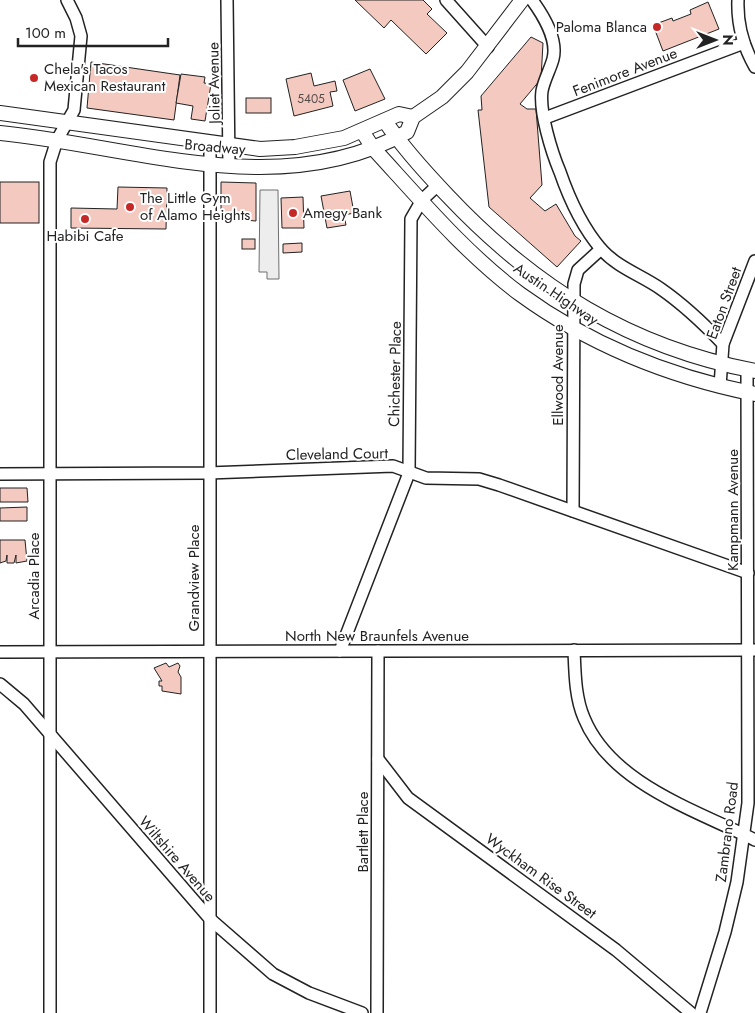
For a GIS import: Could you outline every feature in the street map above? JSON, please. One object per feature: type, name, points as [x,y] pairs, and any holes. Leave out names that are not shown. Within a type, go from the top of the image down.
[{"type":"main road","name":"Broadway","points":[[0,133],[209,164],[264,168],[307,165],[346,158],[407,132],[413,117],[442,97],[488,47],[522,0]]},
{"type":"main road","name":"Broadway","points":[[0,113],[260,149],[295,147],[344,138],[399,114],[413,117]]},
{"type":"main road","name":"Austin Highway","points":[[385,121],[396,138],[475,225],[573,303],[655,342],[692,356],[751,370]]},
{"type":"main road","name":"Austin Highway","points":[[362,131],[373,148],[422,200],[489,268],[520,293],[573,328],[646,363],[686,377],[751,393]]},
{"type":"street","name":"Arcadia Place","points":[[50,1013],[50,162],[57,140],[74,110],[81,36],[76,18],[67,0]]},
{"type":"street","name":"Joliet Avenue","points":[[227,0],[229,165]]},
{"type":"street","points":[[446,0],[488,47]]},
{"type":"street","points":[[532,0],[541,13],[554,42],[554,58],[542,92],[545,118],[559,171],[569,196],[601,249],[621,266],[677,300],[723,344]]},
{"type":"street","points":[[738,0],[740,27],[744,43],[755,67]]},
{"type":"street","name":"Fenimore Avenue","points":[[545,118],[744,43]]},
{"type":"street","name":"Grandview Place","points":[[210,143],[208,473],[210,1013]]},
{"type":"street","name":"Chichester Place","points":[[340,651],[409,473],[411,219],[422,200],[438,186]]},
{"type":"street","name":"Ellwood Avenue","points":[[573,511],[574,284],[578,270],[601,249]]},
{"type":"street","name":"Eaton Street","points":[[720,386],[723,344],[755,261]]},
{"type":"street","name":"Kampmann Avenue","points":[[751,370],[748,573],[752,650]]},
{"type":"street","name":"Cleveland Court","points":[[0,474],[208,473],[393,466],[426,478],[479,480],[748,573]]},
{"type":"street","points":[[574,650],[576,682],[584,717],[593,735],[614,761],[644,786],[755,840]]},
{"type":"street","name":"North New Braunfels Avenue","points":[[0,652],[752,650]]},
{"type":"street","name":"Zambrano Road","points":[[700,1013],[725,932],[737,882],[744,834],[748,803],[752,650]]},
{"type":"street","name":"Bartlett Place","points":[[377,1013],[378,651]]},
{"type":"street","name":"Wiltshire Avenue","points":[[0,684],[24,704],[50,733],[210,919],[273,974],[309,993],[362,1013]]},
{"type":"street","name":"Wyckham Rise Street","points":[[378,759],[408,798],[616,950],[691,1013]]},
{"type":"shaded area","points":[[260,190],[278,190],[279,279],[267,279],[267,272],[259,272]]},
{"type":"building","points":[[355,0],[423,0],[432,9],[427,14],[447,33],[426,54],[391,20],[384,28]]},
{"type":"building","points":[[708,2],[719,29],[663,51],[653,25],[672,18],[673,21],[691,14],[690,10]]},
{"type":"building","points":[[531,37],[543,43],[541,79],[520,104],[527,109],[536,109],[542,185],[530,198],[545,211],[556,204],[575,236],[581,241],[557,267],[489,207],[478,110],[482,110],[481,96]]},
{"type":"building","points":[[91,62],[180,75],[174,120],[87,108]]},
{"type":"building","points":[[370,69],[385,99],[355,111],[343,80]]},
{"type":"building","points":[[311,73],[314,86],[335,81],[337,91],[330,92],[333,106],[294,116],[286,79]]},
{"type":"building","points":[[181,74],[205,77],[204,83],[211,84],[205,121],[191,119],[193,106],[176,103]]},
{"type":"building","points":[[246,98],[271,98],[271,113],[246,113]]},
{"type":"building","points":[[0,182],[39,182],[39,223],[0,223]]},
{"type":"building","points":[[221,182],[256,183],[256,221],[244,220],[244,216],[221,215]]},
{"type":"building","points":[[118,187],[167,188],[166,229],[71,228],[71,208],[117,209]]},
{"type":"building","points":[[350,191],[354,213],[344,215],[346,225],[327,228],[321,196]]},
{"type":"building","name":"Amegy Bank","points":[[303,197],[304,228],[282,228],[281,198]]},
{"type":"building","points":[[242,239],[255,239],[255,249],[242,249]]},
{"type":"building","points":[[302,243],[302,252],[283,253],[283,244]]},
{"type":"building","points":[[0,488],[27,488],[28,502],[0,502]]},
{"type":"building","points":[[27,507],[27,521],[0,521],[0,508]]},
{"type":"building","points":[[0,540],[25,540],[27,561],[16,563],[16,555],[14,563],[7,563],[7,555],[6,561],[0,563]]},
{"type":"building","points":[[166,663],[169,667],[178,663],[180,666],[178,672],[181,677],[181,694],[162,691],[162,686],[159,686],[159,681],[162,681],[154,668]]},
{"type":"place","name":"Paloma Blanca","points":[[657,27]]},
{"type":"place","name":"Chela's Tacos Mexican Restaurant","points":[[34,78]]},
{"type":"place","name":"The Little Gym of Alamo Heights","points":[[130,207]]},
{"type":"place","name":"Amegy Bank","points":[[293,213]]},
{"type":"place","name":"Habibi Cafe","points":[[85,219]]}]
